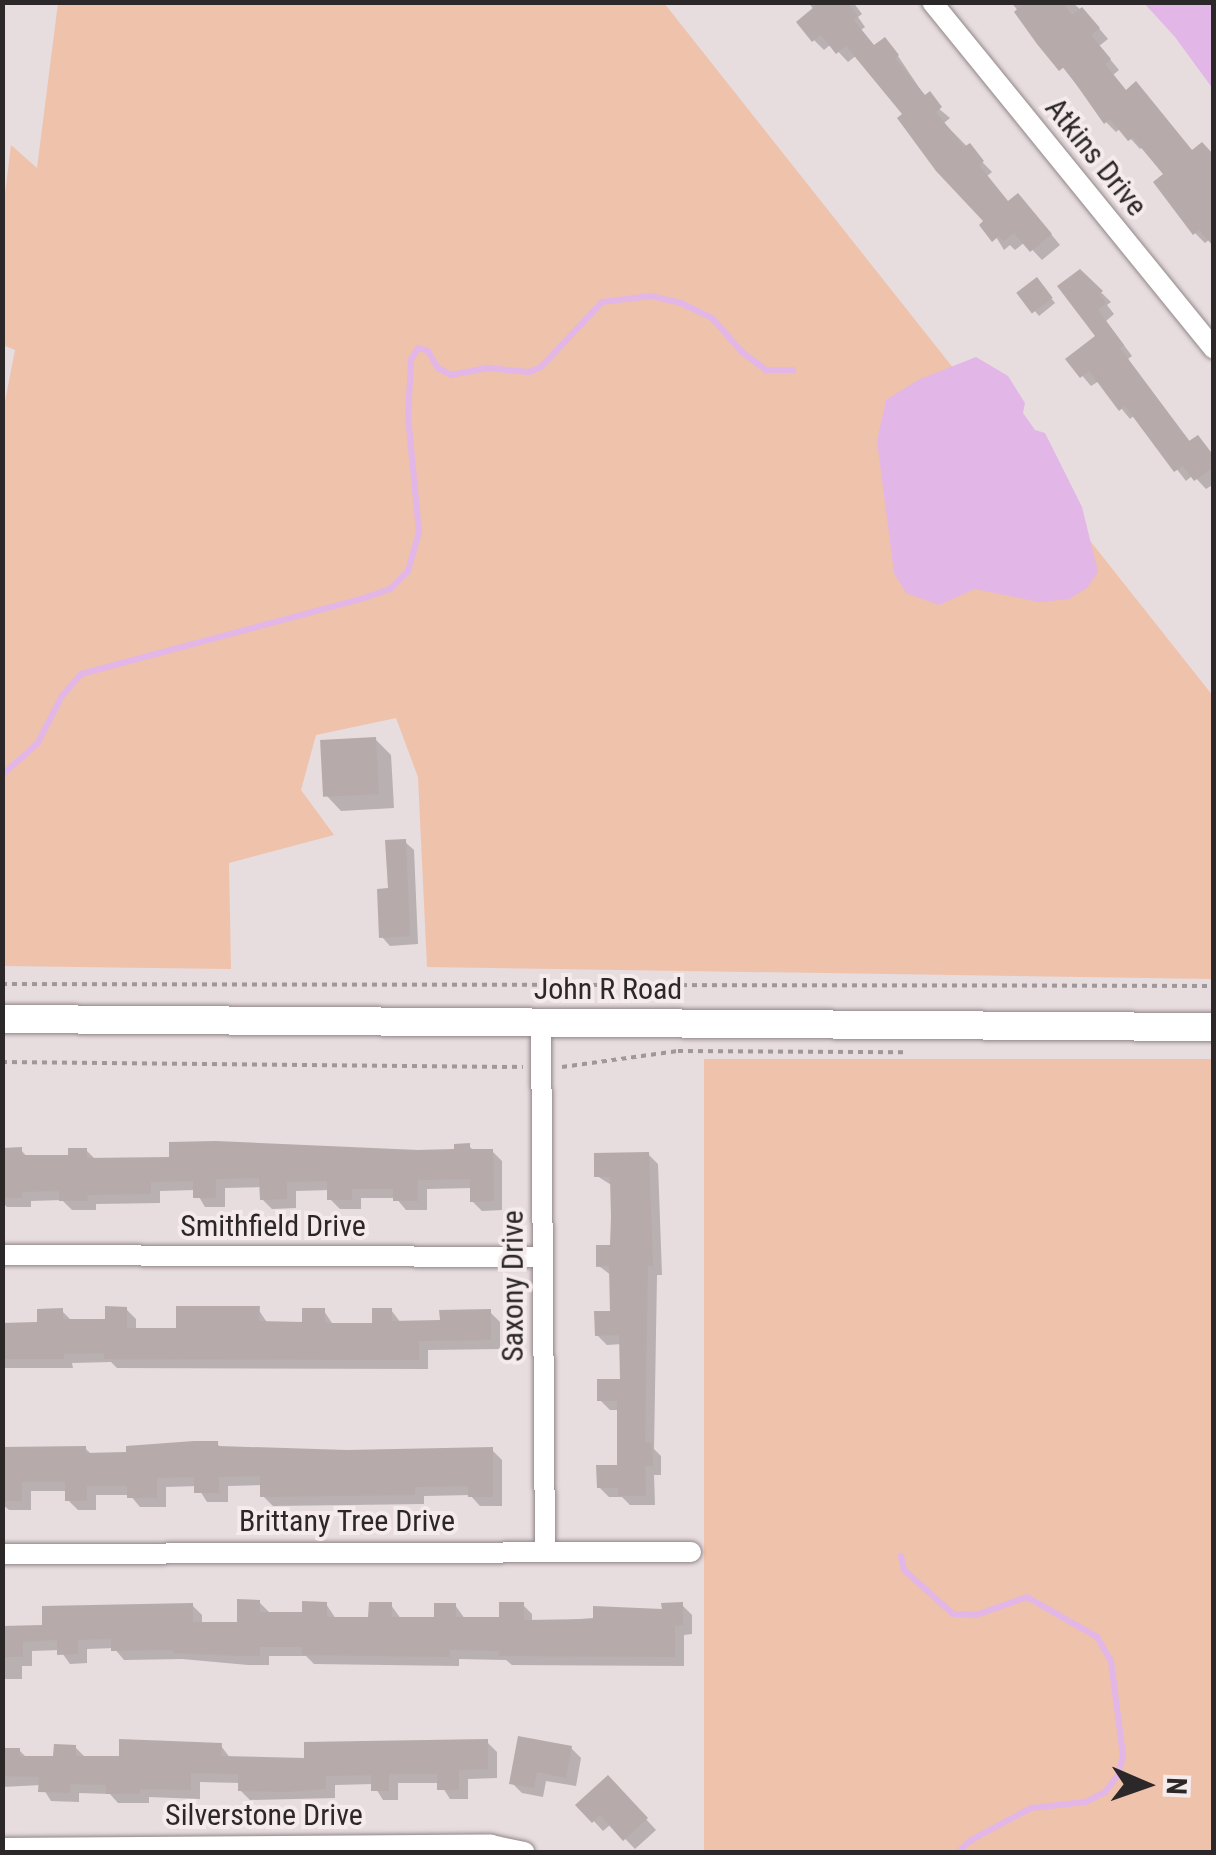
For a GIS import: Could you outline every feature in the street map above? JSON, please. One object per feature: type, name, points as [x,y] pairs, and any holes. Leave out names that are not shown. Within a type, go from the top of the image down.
[{"type":"main road","name":"John R Road","points":[[2,1019],[1214,1027]]},
{"type":"street","name":"Atkins Drive","points":[[932,2],[1214,349]]},
{"type":"street","name":"Saxony Drive","points":[[541,1021],[545,1552]]},
{"type":"street","name":"Smithfield Drive","points":[[2,1255],[543,1256]]},
{"type":"street","name":"Brittany Tree Drive","points":[[2,1554],[690,1552]]},
{"type":"street","name":"Silverstone Drive","points":[[2,1848],[491,1845],[524,1852]]},
{"type":"path","points":[[2,984],[1214,986]]},
{"type":"path","points":[[564,1066],[678,1051],[916,1052]]},
{"type":"path","points":[[2,1062],[524,1067]]},
{"type":"shaded area","points":[[58,3],[664,3],[1213,696],[1213,979],[427,967],[418,777],[396,718],[316,735],[301,790],[334,835],[229,863],[231,969],[3,966],[2,417],[15,350],[3,345],[2,218],[11,145],[37,168]]},
{"type":"shaded area","points":[[1144,3],[1213,3],[1213,89],[1175,37]]},
{"type":"shaded area","points":[[976,357],[1008,376],[1025,403],[1023,413],[1035,430],[1045,433],[1082,507],[1098,572],[1087,588],[1069,599],[1039,602],[975,589],[939,605],[906,593],[894,573],[877,441],[886,400],[918,380]]},
{"type":"shaded area","points":[[704,1059],[1213,1059],[1213,1852],[704,1852]]},
{"type":"building","points":[[820,2],[847,2],[858,16],[853,19],[874,45],[885,37],[899,55],[895,58],[925,95],[930,91],[942,107],[936,112],[964,147],[970,143],[984,161],[979,165],[1008,201],[1018,193],[1052,234],[1030,252],[1014,233],[1003,242],[999,236],[992,242],[979,225],[983,221],[936,171],[897,118],[902,114],[846,46],[836,54],[821,35],[812,42],[796,22]]},
{"type":"building","points":[[1025,2],[1062,2],[1072,15],[1082,7],[1100,28],[1091,35],[1111,59],[1105,64],[1126,90],[1136,81],[1192,150],[1202,142],[1214,155],[1214,247],[1199,230],[1193,235],[1153,182],[1163,174],[1133,138],[1128,141],[1110,119],[1104,124],[1064,67],[1059,71],[1037,44],[1014,12]]},
{"type":"building","points":[[1080,269],[1103,291],[1099,294],[1106,303],[1098,310],[1124,345],[1120,348],[1189,441],[1198,435],[1214,456],[1214,467],[1194,481],[1183,466],[1174,472],[1125,406],[1119,411],[1089,371],[1080,378],[1065,359],[1095,336],[1057,286]]},
{"type":"building","points":[[1037,277],[1053,298],[1032,313],[1016,293]]},
{"type":"building","points":[[376,737],[379,794],[323,797],[320,740]]},
{"type":"building","points":[[406,839],[410,936],[379,938],[377,889],[388,888],[385,840]]},
{"type":"building","points":[[169,1142],[418,1150],[454,1149],[454,1144],[470,1143],[470,1149],[493,1149],[494,1201],[470,1202],[470,1179],[418,1180],[418,1201],[393,1201],[393,1189],[352,1189],[352,1200],[327,1200],[327,1181],[287,1182],[287,1199],[260,1200],[259,1178],[216,1179],[216,1198],[193,1198],[193,1181],[151,1182],[151,1194],[87,1195],[88,1201],[59,1201],[59,1191],[22,1192],[22,1198],[2,1198],[2,1148],[22,1147],[22,1155],[68,1155],[68,1148],[87,1148],[87,1158],[169,1157]]},
{"type":"building","points":[[649,1152],[653,1266],[648,1266],[645,1443],[652,1443],[653,1466],[645,1466],[646,1496],[618,1496],[618,1488],[597,1488],[596,1465],[617,1465],[617,1401],[597,1401],[597,1379],[620,1379],[619,1335],[595,1336],[594,1311],[610,1311],[609,1266],[596,1267],[596,1245],[610,1245],[611,1217],[610,1177],[594,1177],[594,1153]]},
{"type":"building","points":[[105,1306],[127,1307],[127,1328],[176,1328],[176,1306],[260,1306],[259,1321],[302,1322],[302,1308],[325,1308],[325,1323],[372,1323],[372,1308],[392,1308],[392,1321],[440,1320],[439,1310],[491,1309],[491,1340],[419,1341],[419,1360],[104,1359],[104,1353],[64,1354],[64,1359],[2,1359],[2,1323],[37,1322],[37,1309],[63,1308],[63,1319],[105,1319]]},
{"type":"building","points":[[218,1441],[218,1446],[347,1450],[493,1447],[493,1497],[468,1497],[468,1486],[415,1487],[415,1495],[260,1497],[260,1476],[219,1477],[219,1493],[194,1493],[194,1477],[157,1478],[157,1498],[127,1498],[127,1486],[87,1486],[87,1501],[65,1501],[65,1482],[22,1482],[22,1501],[2,1501],[2,1447],[86,1446],[86,1453],[126,1452],[126,1446]]},
{"type":"building","points":[[237,1599],[260,1600],[260,1612],[302,1612],[302,1601],[327,1602],[327,1617],[368,1617],[369,1602],[392,1602],[392,1617],[434,1617],[434,1603],[456,1603],[456,1617],[499,1617],[499,1602],[524,1602],[524,1620],[593,1619],[593,1606],[662,1609],[661,1603],[683,1602],[683,1625],[675,1626],[675,1657],[499,1656],[499,1651],[450,1650],[450,1657],[302,1655],[302,1647],[260,1647],[260,1656],[237,1656],[173,1650],[111,1651],[111,1639],[78,1640],[78,1654],[57,1655],[57,1640],[23,1642],[23,1657],[2,1657],[2,1626],[42,1625],[42,1606],[193,1603],[193,1622],[237,1622]]},
{"type":"building","points":[[518,1736],[572,1746],[566,1778],[537,1772],[534,1788],[509,1784]]},
{"type":"building","points":[[119,1739],[222,1743],[221,1756],[304,1758],[304,1742],[488,1739],[488,1769],[459,1770],[459,1790],[437,1790],[437,1774],[389,1774],[389,1791],[371,1791],[371,1775],[326,1776],[326,1789],[287,1792],[238,1791],[238,1774],[191,1773],[191,1790],[140,1789],[140,1794],[106,1794],[106,1785],[70,1784],[70,1793],[38,1792],[39,1777],[2,1776],[2,1748],[20,1748],[20,1756],[53,1756],[54,1744],[76,1745],[76,1756],[119,1756]]},
{"type":"building","points":[[608,1775],[648,1818],[623,1841],[600,1815],[592,1823],[575,1805]]},
{"type":"waterway","points":[[2,775],[37,744],[62,696],[81,674],[364,598],[390,589],[408,571],[419,532],[408,416],[411,360],[418,348],[428,351],[438,368],[451,375],[488,368],[529,372],[541,367],[602,302],[651,296],[681,303],[712,318],[742,352],[766,370],[793,370]]},
{"type":"waterway","points":[[901,1556],[904,1570],[953,1614],[976,1615],[1027,1597],[1097,1637],[1111,1661],[1123,1756],[1118,1775],[1105,1792],[1085,1802],[1031,1808],[971,1840],[958,1852]]}]
